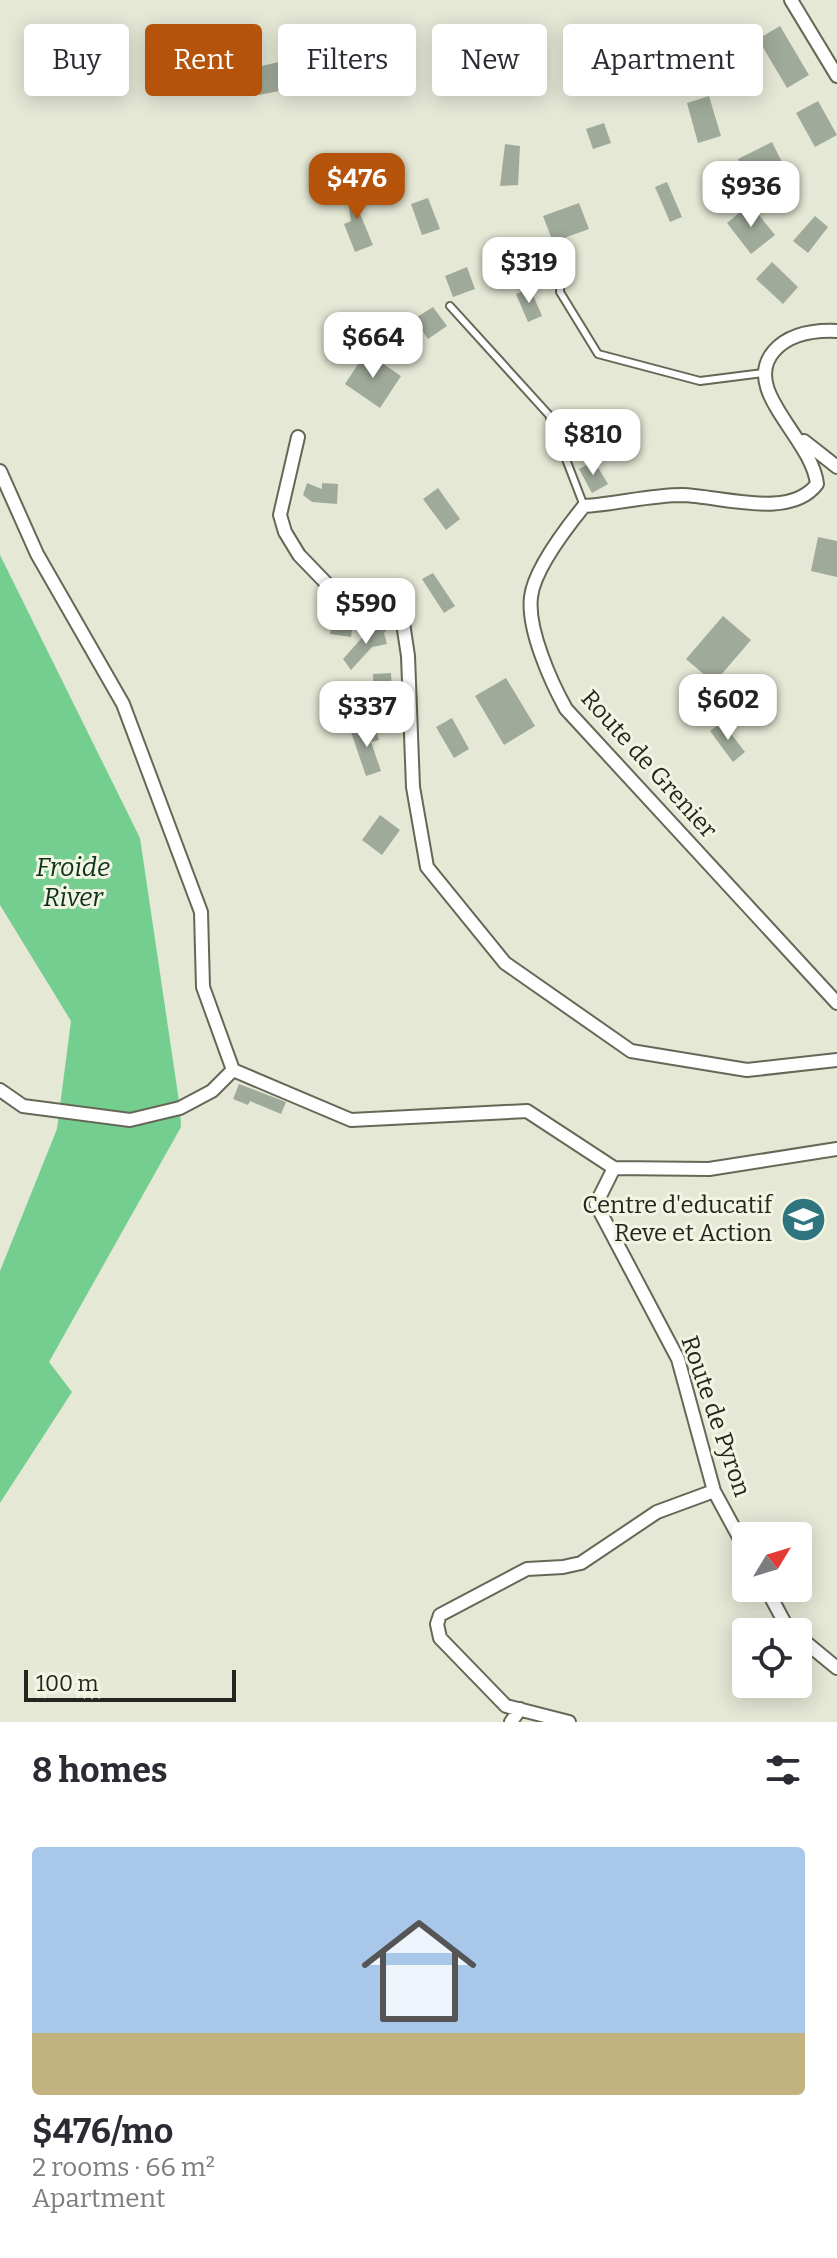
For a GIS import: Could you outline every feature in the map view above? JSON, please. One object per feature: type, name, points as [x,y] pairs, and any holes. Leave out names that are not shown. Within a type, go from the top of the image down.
[{"type":"street","points":[[791,0],[837,76]]},
{"type":"street","points":[[584,506],[682,495],[784,504],[808,496],[817,484],[816,472],[767,393],[763,373],[766,360],[781,344],[802,333],[837,331]]},
{"type":"street","points":[[795,434],[837,467]]},
{"type":"street","points":[[298,437],[280,515],[285,532],[299,555],[328,585],[403,623],[408,656],[413,787],[427,867],[505,963],[631,1051],[747,1070],[837,1060]]},
{"type":"street","points":[[0,471],[37,554],[123,704],[201,912],[203,987],[233,1070],[351,1120],[527,1111],[614,1168],[709,1169],[837,1149]]},
{"type":"street","name":"Route de Grenier","points":[[584,506],[557,542],[530,595],[531,613],[552,682],[566,709],[837,1003]]},
{"type":"street","points":[[0,1090],[23,1106],[130,1120],[180,1108],[212,1091],[233,1070]]},
{"type":"street","name":"Route de Pyron","points":[[614,1168],[596,1204],[678,1359],[714,1491],[732,1524]]},
{"type":"street","points":[[569,1722],[506,1706],[440,1638],[437,1624],[440,1615],[527,1569],[581,1563],[657,1512],[714,1491]]},
{"type":"street","points":[[812,1647],[837,1668]]},
{"type":"street","points":[[511,1722],[520,1709]]},
{"type":"lane","points":[[561,260],[560,292],[598,354],[700,381],[763,373]]},
{"type":"lane","points":[[450,306],[549,415],[584,506]]},
{"type":"water","name":"Froide River","points":[[0,555],[140,838],[181,1127],[49,1362],[72,1392],[0,1503],[0,1271],[57,1129],[71,1021],[0,905]]},
{"type":"building","points":[[780,26],[809,75],[787,88],[763,47],[763,36]]},
{"type":"building","points":[[278,62],[278,91],[262,94],[262,66]]},
{"type":"building","points":[[709,96],[721,136],[698,143],[687,103]]},
{"type":"building","points":[[818,101],[837,135],[815,147],[796,113]]},
{"type":"building","points":[[604,123],[611,143],[593,149],[586,129]]},
{"type":"building","points":[[772,142],[787,172],[743,194],[746,198],[710,208],[703,182],[743,171],[738,159]]},
{"type":"building","points":[[505,144],[520,146],[518,185],[500,186]]},
{"type":"building","points":[[667,182],[682,217],[670,222],[655,187]]},
{"type":"building","points":[[360,185],[363,203],[356,204],[373,245],[355,252],[344,224],[351,221],[346,187]]},
{"type":"building","points":[[428,198],[440,229],[422,235],[411,204]]},
{"type":"building","points":[[579,203],[589,229],[553,242],[543,216]]},
{"type":"building","points":[[750,204],[775,235],[751,254],[727,223]]},
{"type":"building","points":[[815,216],[828,227],[808,253],[793,241]]},
{"type":"building","points":[[772,262],[798,287],[783,304],[756,279]]},
{"type":"building","points":[[467,267],[475,289],[453,297],[445,276]]},
{"type":"building","points":[[530,288],[542,316],[528,322],[516,294]]},
{"type":"building","points":[[433,307],[447,326],[428,339],[414,319]]},
{"type":"building","points":[[366,352],[401,376],[380,408],[345,384]]},
{"type":"building","points":[[594,461],[608,484],[592,493],[579,469]]},
{"type":"building","points":[[307,483],[322,489],[322,483],[338,484],[337,504],[312,502],[303,495]]},
{"type":"building","points":[[438,488],[460,519],[446,530],[423,499]]},
{"type":"building","points":[[818,537],[837,541],[837,577],[811,571]]},
{"type":"building","points":[[433,573],[455,606],[444,613],[422,579]]},
{"type":"building","points":[[333,614],[354,618],[351,637],[330,634]]},
{"type":"building","points":[[723,616],[751,640],[714,683],[686,659]]},
{"type":"building","points":[[390,626],[384,633],[387,644],[372,647],[351,670],[343,659],[368,631]]},
{"type":"building","points":[[391,673],[392,690],[388,690],[390,719],[366,720],[365,702],[374,701],[373,674]]},
{"type":"building","points":[[506,678],[535,726],[504,745],[475,696]]},
{"type":"building","points":[[452,718],[469,749],[454,758],[436,727]]},
{"type":"building","points":[[722,722],[745,752],[733,762],[710,731]]},
{"type":"building","points":[[374,725],[379,740],[371,742],[381,771],[366,776],[351,732]]},
{"type":"building","points":[[380,815],[400,830],[382,855],[362,840]]},
{"type":"building","points":[[239,1084],[286,1102],[281,1114],[250,1101],[248,1105],[233,1099]]},
{"type":"place","name":"Centre d'educatif Reve et Action","points":[[803,1219]]}]
